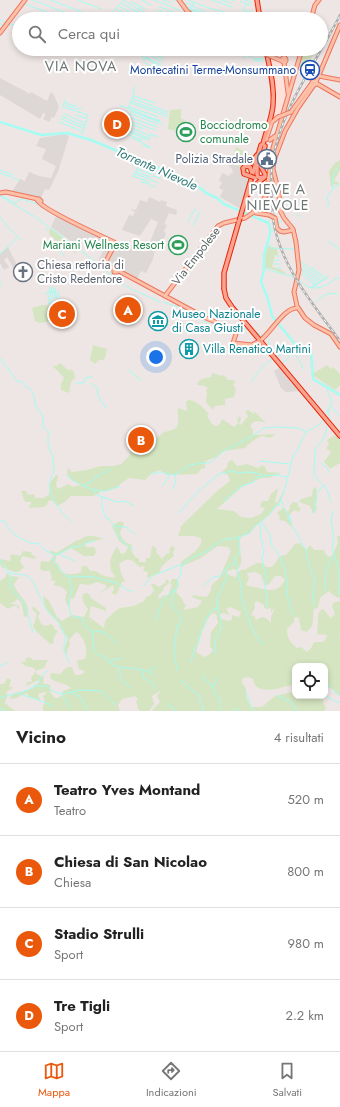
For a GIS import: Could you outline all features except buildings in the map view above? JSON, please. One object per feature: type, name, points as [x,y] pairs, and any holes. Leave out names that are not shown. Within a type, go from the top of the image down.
[{"type":"highway","points":[[256,0],[259,12]]},
{"type":"highway","points":[[264,177],[264,173],[259,164],[267,142],[272,100],[272,89],[265,56]]},
{"type":"highway","points":[[264,177],[265,174],[260,165],[267,142],[274,100],[265,56]]},
{"type":"highway","points":[[245,203],[258,160],[267,142]]},
{"type":"highway","points":[[264,177],[261,179],[243,174],[242,168],[254,159],[267,142]]},
{"type":"highway","points":[[267,142],[248,191],[225,271],[224,288],[226,298],[232,308],[340,435]]},
{"type":"highway","points":[[258,160],[257,175],[260,178],[264,177]]},
{"type":"highway","points":[[248,191],[252,171],[250,167],[246,166],[243,168],[243,172],[245,175],[249,176]]},
{"type":"highway","points":[[243,208],[252,188],[264,177]]},
{"type":"main road","points":[[16,12],[25,0]]},
{"type":"main road","points":[[179,0],[189,12]]},
{"type":"main road","points":[[313,12],[318,1]]},
{"type":"main road","points":[[0,33],[12,17]]},
{"type":"main road","points":[[328,55],[340,25]]},
{"type":"main road","points":[[270,56],[284,61]]},
{"type":"main road","points":[[283,56],[289,91]]},
{"type":"main road","points":[[267,142],[275,136],[280,124],[300,56]]},
{"type":"main road","points":[[293,229],[284,232],[280,231],[275,218],[254,213],[266,196],[273,156],[284,132],[319,76],[328,56]]},
{"type":"main road","points":[[325,63],[313,85],[291,112],[278,117],[273,121],[267,142],[273,156],[273,168],[279,192],[280,211],[293,229],[296,237],[299,270],[294,292],[297,308],[310,322],[331,334],[340,346]]},
{"type":"main road","points":[[319,76],[340,80]]},
{"type":"main road","points":[[313,85],[340,98]]},
{"type":"main road","points":[[267,142],[280,124]]},
{"type":"main road","points":[[0,193],[9,192],[38,200],[43,207],[114,243],[105,263],[117,271],[208,319],[237,331],[233,343],[252,346],[268,334],[290,310],[297,308]]},
{"type":"main road","name":"Via Empolese","points":[[165,296],[218,226],[244,218],[254,213]]},
{"type":"shaded area","points":[[268,56],[282,62],[285,79],[279,76],[272,76]]},
{"type":"shaded area","points":[[0,78],[47,101],[51,92],[54,95],[59,107],[54,118],[52,117],[49,122],[43,119],[46,114],[43,113],[40,119],[0,95]]},
{"type":"shaded area","points":[[272,78],[285,81],[287,99],[282,115],[278,115],[271,119]]},
{"type":"shaded area","points":[[65,134],[69,136],[58,172],[49,190],[45,189],[41,198],[12,192],[20,179],[25,181],[29,172],[39,176],[51,178],[56,166],[42,159],[46,149],[36,146],[40,138]]},
{"type":"shaded area","points":[[232,158],[241,168],[243,176],[250,179],[241,209],[220,197],[223,190],[219,188],[222,182],[219,181],[222,173],[229,176],[230,173],[233,174],[232,169],[228,165]]},
{"type":"shaded area","points":[[149,197],[160,202],[161,200],[167,202],[166,206],[177,210],[176,215],[169,213],[164,224],[167,225],[164,231],[166,234],[158,251],[155,251],[146,273],[141,271],[137,279],[98,262],[106,243],[93,237],[90,242],[82,238],[78,245],[51,227],[57,214],[87,228],[86,229],[100,237],[127,248],[129,245],[146,252],[158,222],[151,219],[140,236],[122,230],[129,215],[133,216],[135,212],[131,209],[136,210],[140,200],[147,202]]},
{"type":"shaded area","points":[[8,247],[18,267],[14,269],[7,257],[4,260],[9,267],[4,270],[0,263],[0,254]]},
{"type":"shaded area","points":[[281,367],[300,391],[286,392],[281,388],[274,371]]},
{"type":"green space","points":[[301,56],[312,56],[306,67],[298,65]]},
{"type":"green space","points":[[181,109],[181,119],[185,120],[185,128],[177,131],[168,129],[170,110]]},
{"type":"green space","points":[[236,147],[255,157],[242,170],[242,174],[241,168],[234,163],[236,161],[232,158]]},
{"type":"green space","points":[[340,160],[340,170],[334,181],[339,183],[338,185],[334,184],[331,187],[329,171],[335,163]]},
{"type":"green space","points":[[246,166],[251,170],[250,179],[242,174]]},
{"type":"green space","points":[[50,228],[78,249],[75,253],[62,243],[60,245],[49,234]]},
{"type":"green space","points":[[268,246],[277,248],[278,255],[275,255],[272,267],[282,270],[287,275],[265,268],[264,258]]},
{"type":"green space","points":[[42,305],[70,306],[73,321],[52,321],[39,323],[35,321],[32,308]]},
{"type":"green space","points":[[93,345],[107,349],[105,358],[103,360],[99,360],[95,364],[90,360]]},
{"type":"green space","points":[[60,363],[68,370],[70,369],[74,372],[75,378],[71,382],[69,393],[61,390],[61,384],[64,378],[52,366],[56,366]]},
{"type":"green space","points":[[327,365],[331,369],[333,367],[340,374],[340,385],[335,390],[314,376],[314,373]]},
{"type":"green space","points":[[212,373],[222,376],[224,375],[228,380],[234,380],[235,383],[233,385],[236,389],[234,397],[225,399],[225,405],[215,406],[213,410],[206,402],[206,390],[208,388],[197,385],[204,378],[211,377]]},
{"type":"green space","points":[[189,400],[198,403],[203,407],[209,414],[207,416],[212,424],[216,426],[220,424],[222,419],[234,427],[238,423],[237,419],[240,416],[241,419],[239,424],[241,425],[248,416],[245,411],[249,410],[253,414],[255,412],[266,423],[257,421],[250,426],[254,435],[276,434],[270,438],[263,436],[258,437],[245,448],[224,451],[217,457],[205,461],[205,468],[201,469],[197,474],[167,475],[160,470],[152,473],[145,480],[129,478],[116,488],[109,491],[101,491],[93,496],[71,496],[65,502],[57,506],[52,500],[48,501],[47,505],[44,507],[29,508],[31,502],[25,502],[21,491],[26,491],[28,495],[34,494],[35,498],[43,498],[49,495],[50,483],[56,475],[58,476],[56,485],[58,489],[69,484],[72,487],[81,485],[69,477],[67,474],[68,468],[72,472],[101,466],[114,466],[121,464],[130,455],[130,450],[142,446],[164,432],[176,428],[178,421],[178,408],[187,411],[186,402]]},
{"type":"green space","points":[[335,435],[340,440],[340,463],[330,469],[324,462],[331,452],[326,448],[329,445],[327,440]]},
{"type":"green space","points":[[232,460],[237,466],[247,464],[258,468],[262,465],[265,467],[267,472],[281,473],[269,478],[261,478],[242,487],[217,509],[234,511],[241,517],[251,518],[261,514],[265,508],[260,507],[262,501],[268,501],[271,494],[278,488],[275,502],[277,503],[285,488],[280,501],[274,510],[249,534],[242,537],[239,542],[241,558],[240,566],[237,570],[233,569],[228,571],[227,573],[229,575],[236,577],[237,573],[241,570],[257,563],[263,563],[266,567],[271,567],[280,557],[286,555],[295,544],[300,543],[306,550],[310,545],[314,550],[324,550],[327,556],[331,557],[338,543],[337,536],[340,536],[340,598],[334,596],[329,591],[320,598],[318,608],[314,609],[311,627],[306,632],[301,630],[299,618],[297,617],[294,618],[294,622],[287,629],[288,637],[292,644],[297,648],[301,647],[307,652],[314,642],[325,641],[327,635],[317,634],[319,612],[322,609],[331,618],[335,614],[332,606],[333,603],[340,601],[340,696],[334,692],[335,690],[328,687],[328,663],[292,663],[292,685],[265,690],[258,688],[253,679],[248,677],[242,679],[242,683],[246,688],[246,696],[251,707],[262,707],[275,696],[292,692],[292,699],[324,699],[323,703],[326,708],[324,711],[153,711],[153,709],[160,702],[157,696],[161,690],[152,696],[154,704],[149,711],[139,711],[136,701],[138,699],[135,696],[122,699],[118,705],[120,711],[43,711],[45,701],[43,697],[47,692],[40,693],[38,695],[41,701],[29,697],[27,693],[11,699],[10,697],[14,693],[26,691],[33,688],[40,682],[38,680],[26,686],[27,682],[32,682],[31,678],[36,671],[34,668],[26,666],[20,662],[26,662],[25,659],[29,657],[33,660],[48,660],[44,668],[37,670],[36,674],[44,677],[43,683],[50,685],[50,692],[55,698],[62,695],[63,691],[71,688],[51,679],[50,674],[61,674],[65,668],[68,667],[72,667],[75,675],[84,673],[84,671],[79,669],[77,662],[78,660],[85,659],[86,648],[84,641],[77,632],[75,633],[69,640],[70,644],[67,650],[67,655],[65,653],[64,648],[68,638],[60,628],[59,623],[48,612],[43,598],[44,596],[49,601],[57,617],[62,621],[71,615],[84,617],[88,609],[83,602],[82,596],[83,594],[87,593],[91,598],[106,608],[106,611],[91,606],[89,617],[104,628],[105,621],[114,612],[120,608],[134,606],[144,601],[154,590],[151,584],[159,587],[165,583],[166,579],[169,583],[163,588],[164,590],[158,596],[160,599],[162,596],[168,595],[172,585],[170,584],[172,579],[177,579],[179,584],[176,592],[186,605],[184,610],[198,607],[202,601],[192,597],[193,595],[207,597],[211,590],[211,586],[220,577],[231,551],[228,547],[218,546],[199,559],[180,566],[181,562],[198,548],[201,538],[194,536],[178,536],[180,527],[216,492],[230,481],[228,475],[222,472],[227,467],[228,462]],"holes":[[[255,572],[261,575],[265,586],[269,584],[275,576],[281,576],[285,580],[280,587],[274,590],[246,585],[249,578],[247,573]],[[257,601],[264,605],[266,609],[271,608],[271,613],[273,609],[274,610],[271,617],[271,623],[266,618],[262,617],[256,620],[254,615],[251,616],[255,607],[254,603]],[[230,607],[241,612],[239,617],[232,615],[232,619],[230,621],[221,619],[220,615],[222,613],[230,615],[226,609]],[[213,613],[216,614],[218,623],[211,632],[210,646],[213,650],[205,657],[196,652],[207,620]]]},
{"type":"green space","points":[[316,487],[317,508],[315,513],[313,513],[310,506],[299,502],[301,499],[312,496],[313,489]]},
{"type":"green space","points":[[293,502],[298,503],[298,507],[301,508],[299,512],[294,510],[288,517],[292,522],[292,527],[285,521],[279,520],[280,517],[277,513],[280,510],[281,511],[283,507],[288,512],[289,507]]},
{"type":"green space","points":[[120,521],[124,523],[123,528],[120,531],[121,536],[125,541],[132,545],[131,550],[136,558],[139,558],[139,562],[146,562],[146,558],[150,558],[152,546],[157,549],[156,552],[163,559],[166,554],[170,553],[169,550],[172,546],[175,548],[173,553],[174,556],[163,565],[160,572],[148,578],[148,573],[143,570],[145,566],[140,567],[130,560],[126,560],[119,564],[125,582],[122,582],[116,595],[111,593],[114,590],[113,585],[97,595],[106,588],[106,585],[97,582],[89,585],[80,584],[74,598],[70,599],[69,607],[65,599],[67,592],[62,587],[53,585],[56,581],[50,580],[52,578],[50,571],[43,571],[40,569],[41,561],[49,562],[54,555],[50,553],[51,550],[56,553],[85,536],[94,536],[104,539],[85,544],[86,547],[95,548],[96,553],[93,556],[84,556],[71,548],[56,556],[55,562],[59,565],[61,572],[67,574],[81,572],[82,566],[87,566],[90,571],[96,571],[107,577],[115,577],[111,571],[110,560],[116,547],[119,549],[120,553],[123,554],[126,552],[128,547],[119,541],[112,526]]},
{"type":"green space","points":[[23,551],[31,552],[32,555],[36,557],[35,559],[22,556],[20,562],[24,567],[17,572],[4,567],[3,569],[0,564],[0,559],[10,561],[11,554],[20,556]]},
{"type":"green space","points":[[6,573],[11,577],[19,577],[14,584],[27,606],[28,615],[26,617],[23,616],[24,614],[20,601],[16,599],[15,602],[10,603],[19,606],[19,609],[16,606],[13,606],[8,609],[0,603],[0,581],[6,577]]},
{"type":"green space","points":[[33,606],[40,613],[38,616],[41,624],[46,626],[51,624],[54,629],[58,631],[54,637],[53,644],[50,644],[36,631],[33,626],[37,614],[32,609]]},
{"type":"green space","points":[[7,678],[11,680],[9,687],[12,687],[12,689],[7,691],[6,694],[8,694],[5,703],[15,711],[0,711],[0,684],[4,684]]},
{"type":"waterway","points":[[18,12],[27,0]]},
{"type":"waterway","points":[[33,0],[63,12]]},
{"type":"waterway","points":[[51,0],[82,12]]},
{"type":"waterway","points":[[78,0],[101,9]]},
{"type":"waterway","points":[[114,12],[124,0]]},
{"type":"waterway","points":[[142,0],[151,5]]},
{"type":"waterway","points":[[154,0],[179,10]]},
{"type":"waterway","points":[[163,0],[171,3]]},
{"type":"waterway","points":[[174,0],[178,1]]},
{"type":"waterway","points":[[188,0],[223,12]]},
{"type":"waterway","points":[[212,0],[232,7]]},
{"type":"waterway","points":[[222,0],[231,3]]},
{"type":"waterway","points":[[241,0],[241,2],[250,5]]},
{"type":"waterway","points":[[245,0],[251,2]]},
{"type":"waterway","points":[[125,1],[138,9]]},
{"type":"waterway","points":[[132,2],[145,9]]},
{"type":"waterway","points":[[182,2],[191,5]]},
{"type":"waterway","points":[[190,11],[193,3]]},
{"type":"waterway","points":[[25,4],[46,12]]},
{"type":"waterway","points":[[123,4],[137,12]]},
{"type":"waterway","points":[[243,10],[246,4]]},
{"type":"waterway","points":[[119,6],[129,12]]},
{"type":"waterway","points":[[192,6],[202,10]]},
{"type":"waterway","points":[[138,12],[140,7]]},
{"type":"waterway","points":[[159,7],[166,9]]},
{"type":"waterway","points":[[186,7],[190,8]]},
{"type":"waterway","points":[[116,9],[121,12]]},
{"type":"waterway","points":[[139,9],[144,12]]},
{"type":"waterway","points":[[191,9],[201,12]]},
{"type":"waterway","points":[[158,10],[164,12]]},
{"type":"waterway","points":[[167,10],[172,12]]},
{"type":"waterway","points":[[191,10],[196,12]]},
{"type":"waterway","points":[[243,10],[250,12]]},
{"type":"waterway","points":[[0,20],[6,22]]},
{"type":"waterway","points":[[8,25],[12,20]]},
{"type":"waterway","points":[[142,56],[144,60]]},
{"type":"waterway","points":[[144,61],[147,56]]},
{"type":"waterway","points":[[152,56],[162,62]]},
{"type":"waterway","points":[[158,56],[163,59]]},
{"type":"waterway","points":[[243,59],[246,56]]},
{"type":"waterway","points":[[249,56],[255,59]]},
{"type":"waterway","points":[[146,57],[161,65]]},
{"type":"waterway","points":[[146,58],[160,67]]},
{"type":"waterway","points":[[255,61],[255,59],[265,58]]},
{"type":"waterway","points":[[255,60],[260,60]]},
{"type":"waterway","points":[[256,61],[266,61]]},
{"type":"waterway","points":[[145,63],[159,70]]},
{"type":"waterway","points":[[128,109],[135,87]]},
{"type":"waterway","points":[[134,96],[155,103]]},
{"type":"waterway","points":[[132,98],[168,112]]},
{"type":"waterway","points":[[65,100],[63,107],[88,115],[82,134]]},
{"type":"waterway","points":[[131,101],[167,114]]},
{"type":"waterway","points":[[65,103],[76,106]]},
{"type":"waterway","points":[[131,103],[168,117]]},
{"type":"waterway","points":[[65,105],[82,109]]},
{"type":"waterway","points":[[120,105],[159,121],[163,125]]},
{"type":"waterway","points":[[129,107],[156,116],[160,122]]},
{"type":"waterway","points":[[121,138],[131,111],[159,122]]},
{"type":"waterway","points":[[64,114],[85,123]]},
{"type":"waterway","points":[[131,114],[158,124]]},
{"type":"waterway","points":[[76,115],[86,118]]},
{"type":"waterway","points":[[61,116],[84,126]]},
{"type":"waterway","points":[[129,117],[157,127]]},
{"type":"waterway","points":[[61,119],[83,128]]},
{"type":"waterway","points":[[127,120],[155,130]]},
{"type":"waterway","name":"Torrente Nievole","points":[[0,122],[41,135],[67,133],[91,140],[194,183],[206,193],[217,198],[224,204],[268,223],[270,235],[264,254],[264,270],[261,282],[268,299],[272,316],[295,344],[308,349],[311,352],[313,379],[340,395]]},
{"type":"waterway","points":[[59,122],[82,131]]},
{"type":"waterway","points":[[127,123],[143,129]]},
{"type":"waterway","points":[[126,125],[150,136]]},
{"type":"waterway","points":[[125,128],[148,138]]},
{"type":"waterway","points":[[124,130],[149,140]]},
{"type":"waterway","points":[[124,133],[142,140]]},
{"type":"waterway","points":[[149,139],[151,134],[158,137]]},
{"type":"waterway","points":[[131,138],[140,141]]},
{"type":"waterway","points":[[141,140],[141,142],[150,147]]},
{"type":"waterway","points":[[143,145],[150,148]]},
{"type":"waterway","points":[[149,182],[133,176],[141,164],[154,169]]},
{"type":"waterway","points":[[141,166],[154,170]]},
{"type":"waterway","points":[[140,167],[152,172]]},
{"type":"waterway","points":[[333,188],[333,179],[337,168]]},
{"type":"waterway","points":[[137,169],[152,174]]},
{"type":"waterway","points":[[0,170],[13,175]]},
{"type":"waterway","points":[[136,172],[151,177]]},
{"type":"waterway","points":[[0,173],[12,177]]},
{"type":"waterway","points":[[135,174],[150,179]]},
{"type":"waterway","points":[[153,176],[160,178]]},
{"type":"waterway","points":[[13,178],[19,180]]},
{"type":"waterway","points":[[151,180],[158,183]]},
{"type":"waterway","points":[[141,182],[149,184]]},
{"type":"waterway","points":[[327,207],[329,204],[327,197],[333,189],[340,184]]},
{"type":"waterway","points":[[150,185],[155,187]]},
{"type":"waterway","points":[[0,195],[15,203],[21,199],[38,204]]},
{"type":"waterway","points":[[0,196],[35,217]]},
{"type":"waterway","points":[[270,214],[271,206]]},
{"type":"waterway","points":[[188,222],[195,209]]},
{"type":"waterway","points":[[193,225],[200,212]]},
{"type":"waterway","points":[[0,217],[21,240]]},
{"type":"waterway","name":"Torrente Nievole","points":[[268,224],[270,217]]},
{"type":"waterway","points":[[36,218],[49,227]]},
{"type":"waterway","points":[[278,225],[280,221],[282,221]]},
{"type":"waterway","points":[[51,228],[97,263]]},
{"type":"waterway","points":[[0,254],[17,238]]},
{"type":"waterway","points":[[328,241],[340,250]]},
{"type":"waterway","points":[[268,244],[271,248],[294,249]]},
{"type":"waterway","points":[[56,245],[64,256]]},
{"type":"waterway","points":[[274,261],[279,260]]},
{"type":"waterway","points":[[300,261],[322,278]]},
{"type":"waterway","points":[[98,264],[124,285],[137,292]]},
{"type":"waterway","points":[[274,264],[280,264]]},
{"type":"waterway","points":[[300,264],[320,280]]},
{"type":"waterway","points":[[300,267],[318,281]]},
{"type":"waterway","points":[[311,267],[324,277]]},
{"type":"waterway","points":[[264,268],[293,276]]},
{"type":"waterway","points":[[301,270],[316,283]]},
{"type":"waterway","points":[[300,273],[314,284]]},
{"type":"waterway","points":[[311,287],[327,277]]},
{"type":"waterway","points":[[312,288],[328,277]]},
{"type":"waterway","points":[[299,279],[306,286],[318,288],[337,278],[340,278]]},
{"type":"waterway","points":[[0,282],[0,287]]},
{"type":"waterway","points":[[51,287],[52,292]]},
{"type":"waterway","points":[[53,287],[54,291]]},
{"type":"waterway","points":[[49,288],[50,292]]},
{"type":"waterway","points":[[56,288],[57,299]]},
{"type":"waterway","points":[[58,291],[59,298]]},
{"type":"waterway","points":[[54,292],[55,298]]},
{"type":"waterway","points":[[45,293],[56,292]]},
{"type":"waterway","points":[[138,292],[160,302]]},
{"type":"waterway","points":[[50,293],[51,305]]},
{"type":"waterway","points":[[52,293],[53,299]]},
{"type":"waterway","points":[[316,302],[330,293],[337,294]]},
{"type":"waterway","points":[[48,294],[49,304]]},
{"type":"waterway","points":[[163,302],[187,310]]},
{"type":"waterway","points":[[200,316],[200,319],[209,324],[211,322],[218,326]]},
{"type":"waterway","points":[[219,326],[230,331],[231,330]]},
{"type":"waterway","points":[[236,326],[247,329]]},
{"type":"waterway","points":[[255,332],[263,336]]},
{"type":"waterway","points":[[269,339],[268,342],[277,357],[284,353],[290,345],[303,369]]},
{"type":"waterway","points":[[282,363],[287,360],[292,350]]},
{"type":"waterway","points":[[0,358],[17,381],[22,382],[32,392],[36,407],[42,416],[43,427],[49,432],[49,445],[53,456],[54,467],[50,482],[51,492],[60,509],[71,521]]},
{"type":"waterway","points":[[268,362],[272,359]]},
{"type":"waterway","points":[[251,382],[261,368],[267,363]]},
{"type":"waterway","points":[[129,370],[142,381]]},
{"type":"waterway","points":[[76,383],[84,383],[85,378],[92,377]]},
{"type":"waterway","points":[[91,383],[97,388],[98,396],[106,408]]},
{"type":"waterway","points":[[325,416],[332,402],[327,388]]},
{"type":"waterway","points":[[331,406],[340,416]]},
{"type":"waterway","points":[[328,418],[329,410]]},
{"type":"waterway","points":[[143,586],[154,575],[183,564],[207,551],[224,539],[233,539],[250,533],[269,515],[275,506],[279,505],[293,456],[306,432],[319,425],[324,418]]},
{"type":"waterway","points":[[327,426],[325,436],[315,450],[314,474],[326,488],[331,502]]},
{"type":"waterway","points":[[151,474],[161,472],[174,475],[191,465],[210,462],[222,452],[249,438],[264,428],[276,427]]},
{"type":"waterway","points":[[277,427],[297,428],[305,431]]},
{"type":"waterway","points":[[260,461],[290,464]]},
{"type":"waterway","points":[[321,463],[330,473]]},
{"type":"waterway","points":[[85,485],[111,469]]},
{"type":"waterway","points":[[179,513],[197,492],[219,474],[233,471],[237,473],[257,473],[263,476],[276,475],[287,477]]},
{"type":"waterway","points":[[66,475],[78,483],[95,490],[104,491],[120,487]]},
{"type":"waterway","points":[[162,486],[170,475]]},
{"type":"waterway","points":[[173,489],[176,479],[175,475]]},
{"type":"waterway","points":[[224,501],[240,487],[254,482],[257,477],[261,476]]},
{"type":"waterway","points":[[313,513],[315,509],[317,491],[324,486]]},
{"type":"waterway","points":[[92,489],[97,495],[117,502],[125,501],[134,506]]},
{"type":"waterway","points":[[102,497],[102,506],[105,517],[115,526],[114,527],[119,538],[133,550]]},
{"type":"waterway","points":[[281,500],[284,509],[288,513],[292,526],[306,550],[309,566],[315,580],[313,594],[314,606]]},
{"type":"waterway","points":[[333,511],[331,520],[334,537],[332,548],[340,574]]},
{"type":"waterway","points":[[289,515],[291,521]]},
{"type":"waterway","points":[[0,520],[5,522],[10,530],[22,539],[31,543],[38,543],[45,550],[55,555],[70,547],[82,546],[86,543],[95,541]]},
{"type":"waterway","points":[[262,523],[270,535],[271,544],[279,555],[285,570],[287,594],[293,615]]},
{"type":"waterway","points":[[260,524],[261,539],[263,543],[262,546],[264,551],[262,559],[266,578],[265,587],[267,607]]},
{"type":"waterway","points":[[115,526],[126,527],[135,534]]},
{"type":"waterway","points":[[239,537],[240,552],[235,557],[235,560],[241,585],[242,602],[251,626],[260,642],[264,644]]},
{"type":"waterway","points":[[59,554],[75,561]]},
{"type":"waterway","points":[[54,555],[53,560],[61,571],[69,577],[94,577],[117,583],[127,590],[133,591]]},
{"type":"waterway","points":[[325,590],[329,562],[334,555]]},
{"type":"waterway","points":[[0,559],[11,577],[11,588],[25,605],[33,632]]},
{"type":"waterway","points":[[204,586],[213,577],[220,576],[228,567],[235,563]]},
{"type":"waterway","points":[[177,670],[174,652],[177,626],[180,625],[180,616],[173,606],[172,599],[183,565]]},
{"type":"waterway","points":[[216,654],[215,640],[220,631],[221,620],[217,607],[217,599],[227,576],[227,570]]},
{"type":"waterway","points":[[9,572],[24,575],[32,580],[46,608],[60,624],[66,639],[64,651],[69,662]]},
{"type":"waterway","points":[[339,595],[340,573]]},
{"type":"waterway","points":[[69,577],[72,590],[69,599],[70,613],[72,616],[82,618],[85,626],[92,632],[94,651],[106,658],[109,663],[114,666],[144,670],[154,676]]},
{"type":"waterway","points":[[156,621],[162,603],[174,590]]},
{"type":"waterway","points":[[191,662],[195,648],[199,642],[199,636],[205,625],[205,620],[212,610],[217,608]]},
{"type":"waterway","points":[[93,632],[97,631],[107,634],[118,644]]},
{"type":"waterway","points":[[109,661],[121,658]]},
{"type":"waterway","points":[[0,666],[7,663]]},
{"type":"waterway","points":[[149,672],[156,666]]},
{"type":"waterway","points":[[118,668],[122,680],[130,688]]},
{"type":"waterway","points":[[34,686],[43,674],[48,671]]},
{"type":"waterway","points":[[142,671],[143,677],[152,683],[155,689]]},
{"type":"waterway","points":[[203,675],[205,680],[212,686],[216,695],[220,699],[220,711]]},
{"type":"waterway","points":[[213,687],[218,678]]},
{"type":"waterway","points":[[180,679],[199,695],[204,711]]},
{"type":"waterway","points":[[0,698],[20,693],[36,686],[47,686],[52,691],[59,693]]},
{"type":"waterway","points":[[60,693],[63,694],[81,690],[101,691],[116,705]]},
{"type":"waterway","points":[[333,690],[339,695]]},
{"type":"waterway","points":[[246,692],[253,711]]},
{"type":"waterway","points":[[72,693],[79,696],[88,710]]},
{"type":"waterway","points":[[20,694],[52,706]]},
{"type":"waterway","points":[[62,694],[70,708]]},
{"type":"waterway","points":[[276,695],[291,702],[297,711]]},
{"type":"waterway","points":[[328,698],[335,701]]},
{"type":"waterway","points":[[167,703],[176,711]]},
{"type":"waterway","points":[[0,708],[5,711]]},
{"type":"railway","points":[[328,38],[340,15]]},
{"type":"railway","points":[[273,214],[271,173],[278,140],[292,103],[318,56]]},
{"type":"railway","points":[[273,219],[277,236],[290,268],[309,299],[340,341]]},
{"type":"place","name":"Montecatini Terme-Monsummano","points":[[310,70]]},
{"type":"place","name":"Tre Tigli","points":[[117,124]]},
{"type":"place","name":"Bocciodromo comunale","points":[[186,132]]},
{"type":"place","name":"Polizia Stradale","points":[[267,159]]},
{"type":"place","name":"Mariani Wellness Resort","points":[[178,245]]},
{"type":"place","name":"Chiesa rettoria di Cristo Redentore","points":[[23,272]]},
{"type":"place","name":"Teatro Yves Montand","points":[[128,310]]},
{"type":"place","name":"Stadio Strulli","points":[[62,314]]},
{"type":"place","name":"Museo Nazionale di Casa Giusti","points":[[158,321]]},
{"type":"place","name":"Villa Renatico Martini","points":[[189,349]]},
{"type":"place","name":"Chiesa di San Nicolao","points":[[141,440]]},
{"type":"district","name":"VIA NOVA","points":[[81,66]]},
{"type":"district","name":"PIEVE A NIEVOLE","points":[[278,198]]}]
